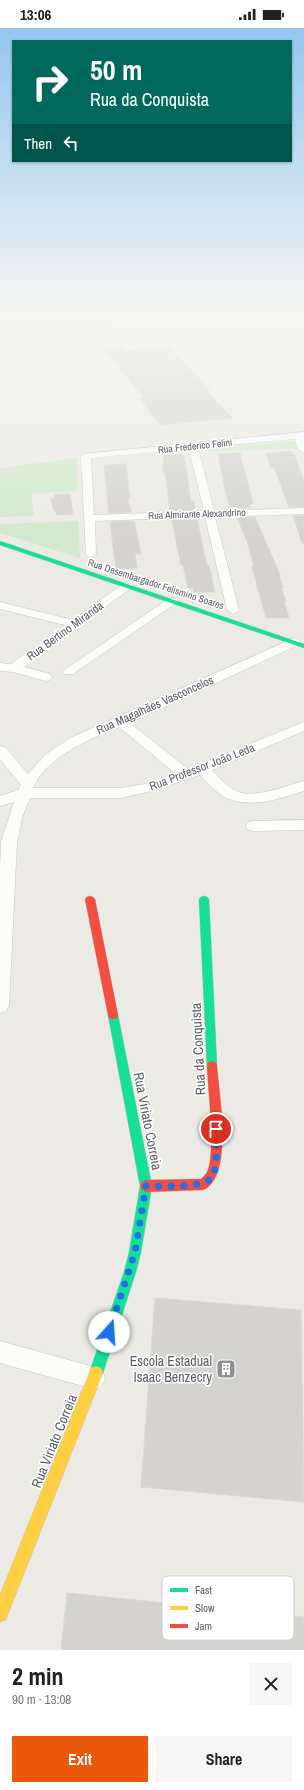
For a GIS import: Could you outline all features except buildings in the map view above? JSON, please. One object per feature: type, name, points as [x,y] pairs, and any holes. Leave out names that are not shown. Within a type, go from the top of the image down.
[{"type":"street","name":"Rua Frederico Felini","points":[[90,518],[86,456],[193,447],[301,435]]},
{"type":"street","points":[[301,435],[304,450]]},
{"type":"street","points":[[193,447],[208,514],[233,610]]},
{"type":"street","name":"Rua Almirante Alexandrino","points":[[90,518],[304,511]]},
{"type":"street","points":[[90,518],[91,555]]},
{"type":"street","name":"Rua Desembargador Felismino Soares","points":[[0,543],[299,644]]},
{"type":"street","name":"Rua Bertino Miranda","points":[[0,668],[14,668],[127,586]]},
{"type":"street","points":[[69,671],[172,601]]},
{"type":"street","points":[[0,605],[75,624]]},
{"type":"street","name":"Rua Magalhães Vasconcelos","points":[[0,1006],[9,842],[16,815],[27,789],[49,759],[75,741],[92,732],[121,722],[299,644]]},
{"type":"street","points":[[14,668],[46,678]]},
{"type":"street","points":[[121,722],[186,775]]},
{"type":"street","name":"Rua Professor João Leda","points":[[27,789],[120,793],[147,788],[202,769],[304,726]]},
{"type":"street","points":[[0,746],[0,750],[27,789],[0,801]]},
{"type":"street","points":[[202,769],[233,795],[241,797],[261,796],[304,786]]},
{"type":"street","points":[[253,826],[304,825]]},
{"type":"street","name":"Rua da Conquista","points":[[146,1186],[203,1184],[211,1179],[215,1168],[216,1144],[204,899]]},
{"type":"street","name":"Rua Viriato Correia","points":[[0,1614],[94,1378],[130,1272],[135,1252],[146,1186],[90,900]]},
{"type":"street","points":[[0,1352],[94,1378]]},
{"type":"green space","points":[[296,441],[297,449],[208,451],[208,449]]},
{"type":"green space","points":[[77,458],[77,491],[31,494],[34,516],[0,517],[0,468]]},
{"type":"green space","points":[[78,521],[80,558],[0,533],[0,524]]},
{"type":"traffic: fast","points":[[0,543],[304,646]]},
{"type":"traffic: fast","points":[[204,899],[212,1066]]},
{"type":"traffic: fast","points":[[96,1373],[130,1272],[135,1252],[146,1186],[113,1015]]},
{"type":"traffic: slow","points":[[0,1614],[96,1373]]},
{"type":"traffic: jam","points":[[90,899],[113,1015]]},
{"type":"traffic: jam","points":[[146,1186],[203,1184],[212,1174],[216,1151],[216,1120],[212,1066]]},
{"type":"place","name":"Escola Estadual Isaac Benzecry","points":[[226,1369]]},
{"type":"route","points":[[109,1332],[130,1272],[135,1252],[146,1186],[203,1184],[211,1179],[215,1168],[216,1129]]}]
